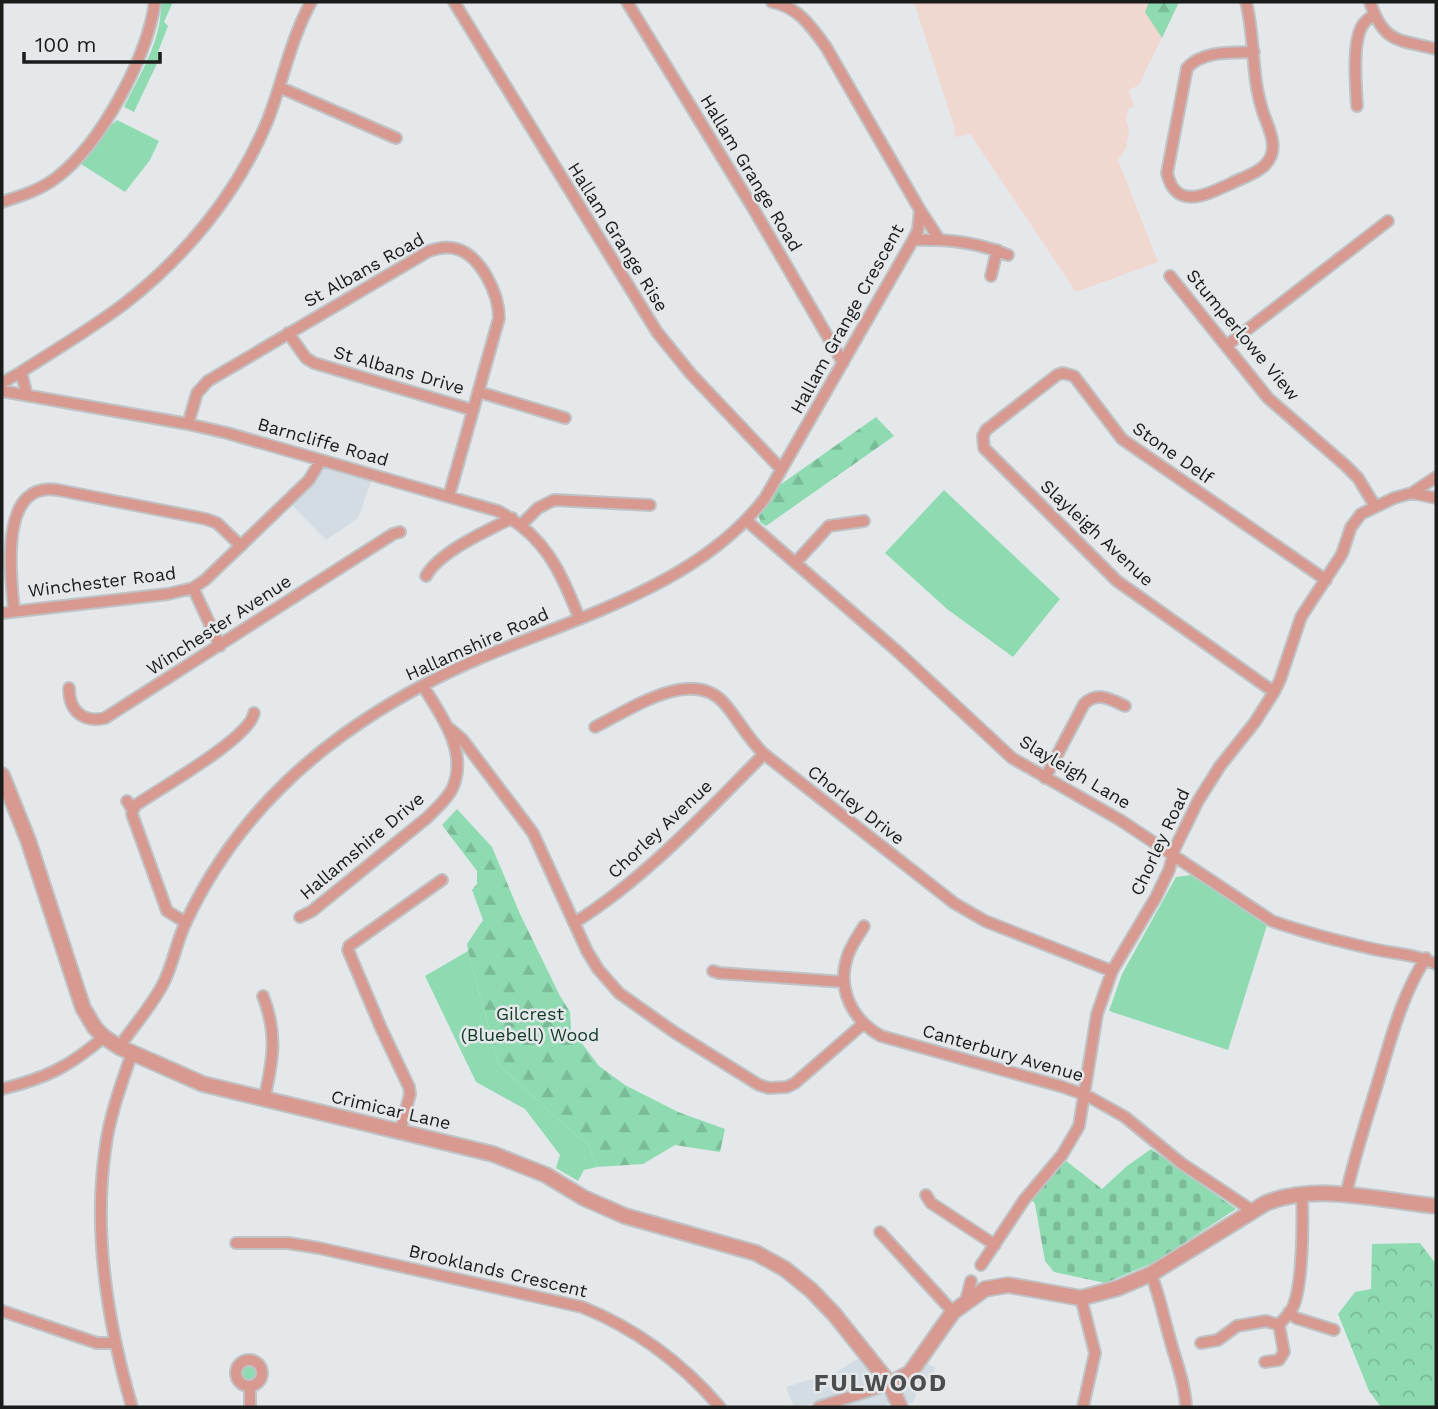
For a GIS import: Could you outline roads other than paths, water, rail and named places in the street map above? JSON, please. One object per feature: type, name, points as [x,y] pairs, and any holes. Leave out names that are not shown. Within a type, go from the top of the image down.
[{"type":"street","points":[[2,202],[29,193],[54,179],[73,163],[91,142],[118,100],[139,56],[152,20],[155,2]]},
{"type":"street","points":[[2,383],[122,306],[182,253],[209,220],[238,178],[267,121],[298,26],[311,2]]},
{"type":"street","name":"Hallam Grange Rise","points":[[454,2],[657,332],[691,374],[781,469]]},
{"type":"street","name":"Hallam Grange Road","points":[[627,2],[753,208],[843,363]]},
{"type":"street","name":"Hallam Grange Crescent","points":[[747,521],[765,498],[913,240],[918,230],[920,210],[826,47],[809,23],[787,6],[772,2]]},
{"type":"street","points":[[1246,2],[1250,18],[1261,105],[1273,147],[1270,159],[1263,168],[1200,198],[1184,196],[1172,186],[1167,173],[1188,68],[1201,58],[1211,55],[1254,52]]},
{"type":"street","points":[[1370,2],[1374,15],[1386,32],[1395,39],[1436,49]]},
{"type":"street","points":[[1357,106],[1359,31],[1362,24],[1374,15]]},
{"type":"street","points":[[279,87],[396,138]]},
{"type":"street","points":[[920,210],[939,239]]},
{"type":"street","points":[[1226,346],[1388,221]]},
{"type":"street","points":[[913,240],[939,239],[983,245],[1008,255]]},
{"type":"street","name":"St Albans Road","points":[[188,424],[201,387],[429,251],[439,247],[458,249],[477,264],[487,279],[499,309],[499,318],[449,495]]},
{"type":"street","points":[[991,276],[997,250]]},
{"type":"street","name":"Stumperlowe View","points":[[1170,276],[1268,398],[1358,478],[1375,506]]},
{"type":"street","name":"St Albans Drive","points":[[288,333],[306,358],[314,363],[473,410]]},
{"type":"street","points":[[21,372],[27,395]]},
{"type":"street","name":"Stone Delf","points":[[1016,406],[1057,375],[1063,373],[1074,376],[1122,439],[1326,580]]},
{"type":"street","name":"Barncliffe Road","points":[[2,391],[188,424],[449,495],[498,511],[521,525],[546,550],[556,565],[579,618]]},
{"type":"street","points":[[479,392],[565,418]]},
{"type":"street","name":"Slayleigh Avenue","points":[[1016,406],[986,430],[983,436],[984,448],[1117,581],[1274,692]]},
{"type":"street","name":"Winchester Road","points":[[2,612],[168,594],[193,588],[205,580],[309,480],[321,460]]},
{"type":"street","name":"Chorley Road","points":[[981,1265],[1024,1200],[1073,1139],[1086,1095],[1094,1027],[1112,971],[1156,897],[1205,788],[1274,692],[1301,617],[1342,554],[1351,527],[1362,514],[1375,506],[1412,493],[1436,477]]},
{"type":"street","points":[[14,611],[6,534],[8,516],[17,502],[40,490],[58,490],[206,519],[216,523],[241,546]]},
{"type":"street","points":[[635,492],[635,504]]},
{"type":"street","points":[[1412,493],[1436,498]]},
{"type":"street","points":[[521,525],[538,508],[555,500],[650,505]]},
{"type":"street","points":[[426,576],[443,558],[512,518]]},
{"type":"street","name":"Slayleigh Lane","points":[[747,521],[897,651],[1012,758],[1120,820],[1272,921],[1296,930],[1431,961]]},
{"type":"street","name":"Hallamshire Road","points":[[132,1407],[116,1343],[103,1259],[100,1209],[111,1118],[126,1050],[162,985],[185,922],[224,853],[279,788],[345,734],[423,686],[477,660],[644,590],[714,548],[747,521]]},
{"type":"street","points":[[796,562],[829,526],[864,521]]},
{"type":"street","name":"Winchester Avenue","points":[[69,688],[70,702],[74,710],[89,720],[105,718],[343,565],[400,532]]},
{"type":"street","points":[[193,588],[220,646]]},
{"type":"street","name":"Hallamshire Drive","points":[[300,917],[312,911],[428,817],[453,788],[456,747],[449,728],[423,686]]},
{"type":"street","name":"Chorley Drive","points":[[595,727],[667,692],[686,688],[715,695],[751,742],[764,754],[969,913],[1112,971]]},
{"type":"street","points":[[1045,778],[1084,704],[1091,698],[1104,696],[1125,706]]},
{"type":"street","points":[[185,922],[167,911],[130,805],[136,805],[223,748],[252,721],[254,713]]},
{"type":"street","points":[[449,728],[456,732],[469,748],[533,833],[573,923],[598,969],[619,993],[674,1032],[759,1085],[779,1088],[795,1083],[863,1024],[848,1003],[844,982],[847,957],[864,926]]},
{"type":"street","points":[[456,747],[469,748]]},
{"type":"street","name":"Chorley Avenue","points":[[573,923],[596,909],[642,873],[764,754]]},
{"type":"street","name":"Crimicar Lane","points":[[2,775],[28,841],[83,1008],[104,1037],[126,1050],[203,1084],[471,1148],[524,1165],[625,1216],[734,1245],[771,1260],[818,1298],[890,1384],[900,1407]]},
{"type":"street","points":[[400,1132],[410,1090],[348,950],[349,946],[442,880]]},
{"type":"street","points":[[1346,1195],[1351,1171],[1408,989],[1431,961]]},
{"type":"street","points":[[713,971],[844,982]]},
{"type":"street","points":[[263,996],[274,1046],[264,1100]]},
{"type":"street","name":"Canterbury Avenue","points":[[863,1024],[881,1037],[1086,1095],[1125,1117],[1181,1163],[1253,1211]]},
{"type":"street","points":[[2,1089],[59,1070],[78,1059],[104,1037]]},
{"type":"street","points":[[926,1195],[930,1203],[995,1245]]},
{"type":"street","points":[[1265,1362],[1282,1357],[1279,1325],[1293,1306],[1303,1226],[1302,1195]]},
{"type":"street","points":[[820,1407],[890,1384],[910,1373],[953,1312],[966,1300],[985,1289],[1009,1285],[1081,1298],[1118,1288],[1150,1274],[1276,1199],[1302,1195],[1346,1195],[1436,1206]]},
{"type":"street","points":[[880,1232],[953,1312]]},
{"type":"street","name":"Brooklands Crescent","points":[[236,1243],[288,1243],[319,1248],[582,1307],[611,1319],[657,1347],[701,1385],[720,1407]]},
{"type":"street","points":[[1150,1274],[1162,1303],[1186,1407]]},
{"type":"street","points":[[966,1300],[971,1281]]},
{"type":"street","points":[[1081,1298],[1095,1353],[1083,1407]]},
{"type":"street","points":[[2,1311],[97,1343],[116,1343]]},
{"type":"street","points":[[1289,1312],[1296,1318],[1334,1329]]},
{"type":"street","points":[[1201,1343],[1218,1340],[1237,1326],[1266,1321],[1279,1325]]},
{"type":"street","points":[[250,1387],[250,1407]]},
{"type":"district","name":"FULWOOD","points":[[881,1383]]},
{"type":"park label","name":"Gilcrest (Bluebell) Wood","points":[[530,1024]]}]
